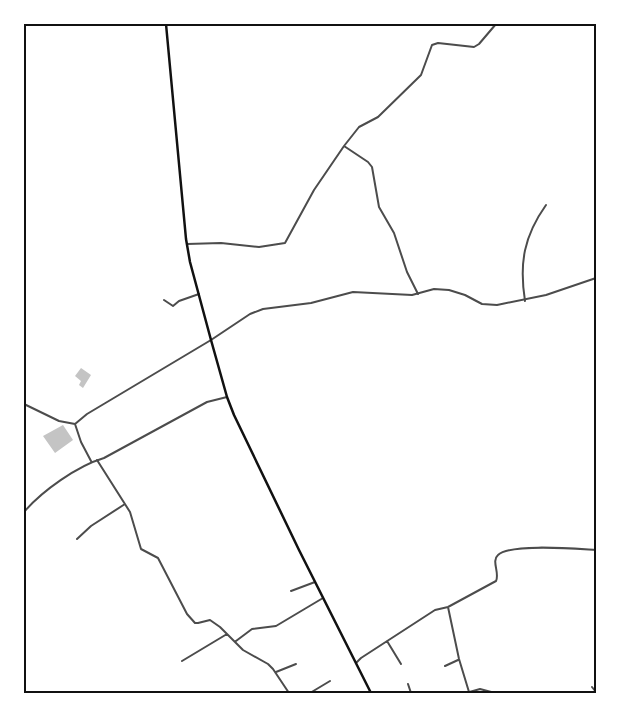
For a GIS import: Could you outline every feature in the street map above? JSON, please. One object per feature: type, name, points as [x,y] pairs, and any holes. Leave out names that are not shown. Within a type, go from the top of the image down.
[{"type":"main road","points":[[166,24],[187,244],[227,397],[315,582],[371,693]]},
{"type":"street","points":[[187,244],[221,243],[259,247],[284,243],[290,236],[314,190],[344,146],[359,127],[376,118],[421,74],[433,44],[474,47],[496,24]]},
{"type":"street","points":[[344,146],[368,162],[372,167],[379,207],[394,233],[407,272],[418,294]]},
{"type":"street","points":[[525,300],[522,279],[523,253],[535,222],[546,205]]},
{"type":"street","points":[[75,424],[87,414],[211,340],[250,314],[263,309],[311,303],[353,292],[404,295],[418,294],[434,289],[449,290],[482,304],[492,306],[564,290],[596,278]]},
{"type":"street","points":[[164,300],[173,306],[179,301],[199,294]]},
{"type":"street","points":[[24,512],[59,482],[91,461],[97,460],[140,439],[207,402],[227,397]]},
{"type":"street","points":[[24,404],[59,421],[75,424]]},
{"type":"street","points":[[75,424],[81,442],[91,461]]},
{"type":"street","points":[[97,460],[125,504],[134,525],[139,546],[145,552],[158,558],[174,592],[192,620],[198,624],[210,620],[227,634],[226,632],[243,650],[268,664],[276,672],[289,693]]},
{"type":"street","points":[[77,539],[87,529],[125,504]]},
{"type":"street","points":[[356,663],[435,610],[448,607],[496,581],[498,577],[496,559],[497,555],[502,552],[540,547],[596,550]]},
{"type":"street","points":[[291,591],[315,582]]},
{"type":"street","points":[[236,641],[249,630],[276,626],[323,598]]},
{"type":"street","points":[[448,607],[467,693],[480,689],[495,693]]},
{"type":"street","points":[[182,661],[227,634]]},
{"type":"street","points":[[387,641],[401,664]]},
{"type":"street","points":[[444,666],[458,659]]},
{"type":"street","points":[[276,672],[296,664]]},
{"type":"street","points":[[310,693],[330,681]]},
{"type":"street","points":[[408,684],[411,693]]},
{"type":"street","points":[[592,688],[596,692]]},
{"type":"building","points":[[81,368],[91,375],[83,388],[79,385],[81,381],[75,376]]},
{"type":"building","points":[[63,425],[73,440],[55,453],[43,436]]}]
